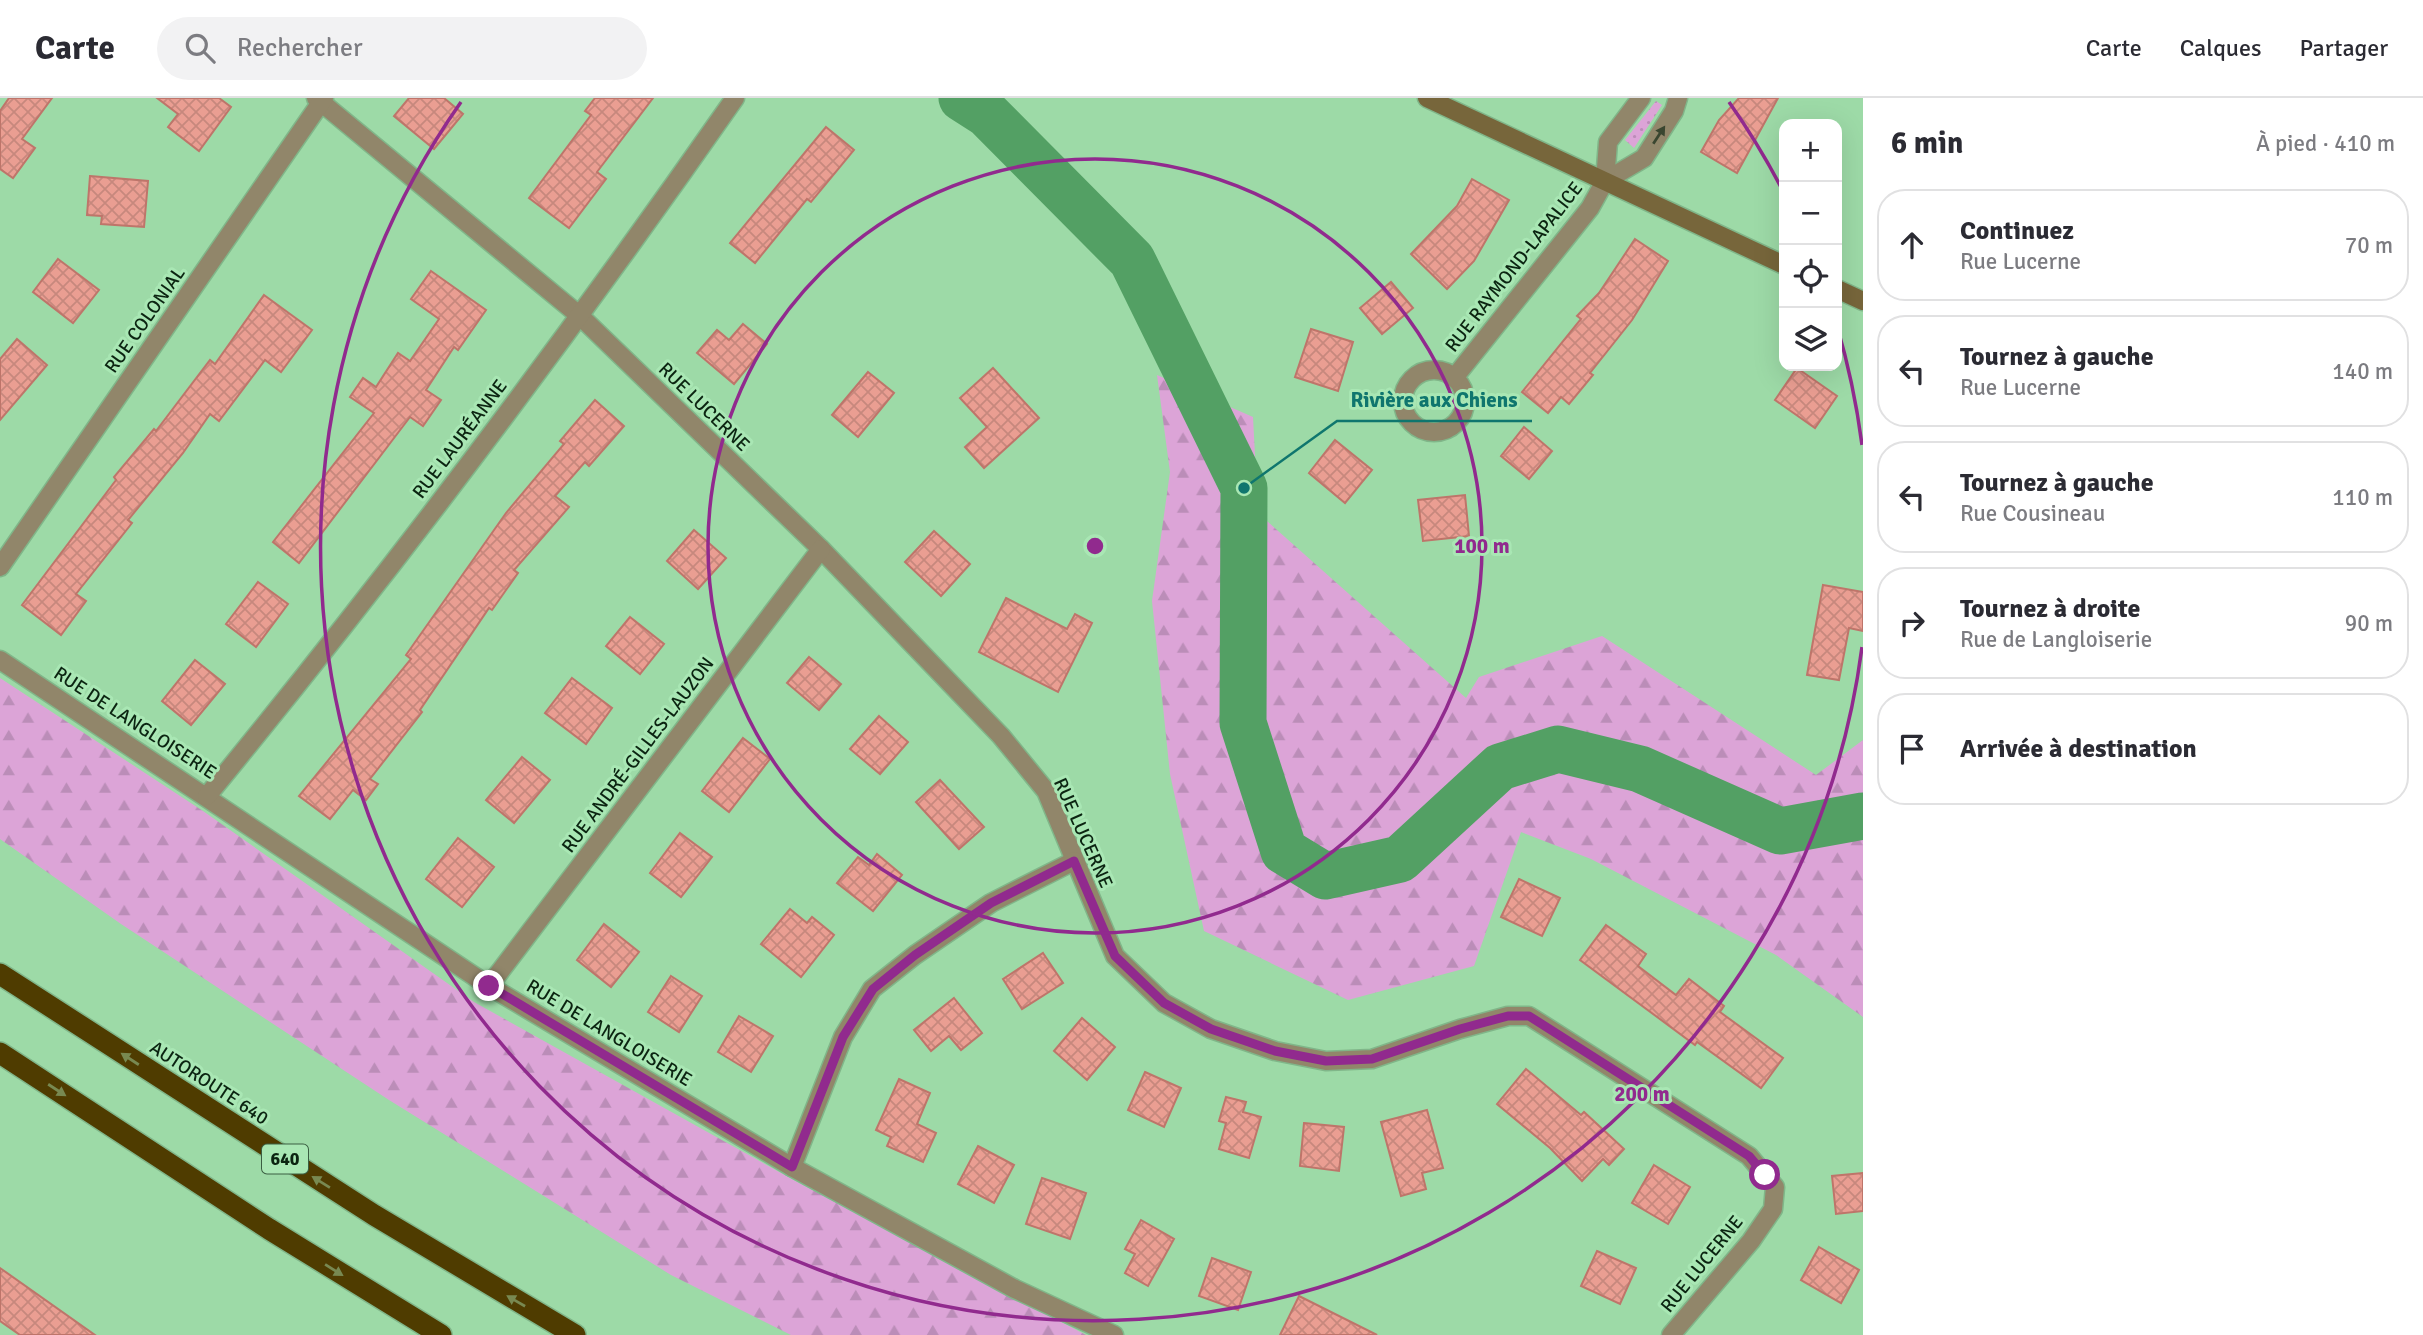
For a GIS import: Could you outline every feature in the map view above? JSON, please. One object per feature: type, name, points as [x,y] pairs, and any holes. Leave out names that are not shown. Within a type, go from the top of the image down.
[{"type":"highway","name":"AUTOROUTE 640","points":[[0,974],[373,1215],[575,1335]]},
{"type":"highway","points":[[0,1053],[280,1236],[441,1335]]},
{"type":"street","name":"RUE LAURÉANNE","points":[[207,796],[322,656],[580,316],[735,98]]},
{"type":"street","points":[[1427,98],[1779,263]]},
{"type":"street","name":"RUE RAYMOND-LAPALICE","points":[[1454,378],[1590,208],[1605,181],[1608,142],[1641,98]]},
{"type":"street","name":"RUE RAYMOND-LAPALICE","points":[[1605,181],[1644,158],[1674,111],[1678,98]]},
{"type":"street","name":"RUE LUCERNE","points":[[320,99],[580,316],[821,549],[1001,736],[1046,791],[1115,956],[1164,1003],[1211,1029],[1275,1051],[1326,1061],[1372,1059],[1460,1029],[1508,1016],[1529,1016],[1749,1156],[1775,1187],[1773,1209],[1751,1241],[1671,1335]]},
{"type":"street","name":"RUE COLONIAL","points":[[0,567],[320,99]]},
{"type":"street","points":[[1842,291],[1863,301]]},
{"type":"street","name":"RUE ANDRÉ-GILLES-LAUZON","points":[[489,986],[821,549]]},
{"type":"street","name":"RUE DE LANGLOISERIE","points":[[0,660],[489,986],[792,1167],[1015,1289],[1114,1335]]},
{"type":"street","points":[[792,1167],[843,1037],[873,989],[915,955],[991,903],[1074,861]]},
{"type":"green space","points":[[1656,101],[1662,105],[1634,148],[1625,140]]},
{"type":"green space","points":[[1157,375],[1253,417],[1258,513],[1466,698],[1479,677],[1602,636],[1816,775],[1863,740],[1863,1017],[1776,955],[1591,859],[1521,832],[1474,966],[1348,1000],[1204,931],[1170,774],[1152,601],[1170,472]]},
{"type":"green space","points":[[0,678],[203,811],[474,1002],[799,1183],[1086,1335],[791,1335],[671,1275],[389,1100],[121,924],[0,839]]},
{"type":"building","points":[[9,98],[52,98],[22,139],[35,148],[13,178],[0,169],[0,111]]},
{"type":"building","points":[[157,98],[219,98],[231,107],[199,151],[168,127],[178,114]]},
{"type":"building","points":[[409,98],[444,98],[463,114],[434,149],[394,116]]},
{"type":"building","points":[[595,98],[653,98],[597,172],[606,179],[569,228],[529,198],[591,115],[585,111]]},
{"type":"building","points":[[1739,98],[1778,98],[1737,173],[1701,152],[1719,120]]},
{"type":"building","points":[[826,127],[854,150],[811,202],[807,199],[755,263],[730,243]]},
{"type":"building","points":[[90,176],[148,181],[144,227],[101,224],[102,216],[87,215]]},
{"type":"building","points":[[1472,179],[1509,200],[1474,261],[1447,289],[1411,254],[1457,206]]},
{"type":"building","points":[[1635,239],[1668,261],[1632,320],[1590,373],[1593,375],[1569,404],[1561,397],[1548,413],[1522,392],[1581,319],[1577,316],[1599,293]]},
{"type":"building","points":[[58,259],[99,290],[73,323],[33,292]]},
{"type":"building","points":[[431,271],[486,310],[458,350],[454,347],[426,390],[441,400],[423,426],[410,417],[299,563],[273,542],[374,413],[350,397],[363,378],[376,387],[398,353],[410,361],[439,319],[411,299]]},
{"type":"building","points":[[1391,282],[1413,308],[1382,334],[1360,308]]},
{"type":"building","points":[[264,295],[312,330],[281,372],[265,360],[219,421],[210,414],[183,453],[128,520],[132,523],[76,594],[86,601],[61,635],[22,605],[116,480],[114,477],[154,429],[156,431],[210,360],[215,364]]},
{"type":"building","points":[[743,324],[767,344],[734,384],[697,353],[717,330],[729,340]]},
{"type":"building","points":[[1311,329],[1353,342],[1338,391],[1295,377]]},
{"type":"building","points":[[17,339],[47,365],[0,420],[0,359]]},
{"type":"building","points":[[993,368],[1039,418],[984,468],[965,447],[987,427],[960,398]]},
{"type":"building","points":[[1795,371],[1801,371],[1837,396],[1815,428],[1775,400]]},
{"type":"building","points":[[868,372],[894,393],[858,437],[832,415]]},
{"type":"building","points":[[595,400],[624,426],[589,466],[585,462],[555,496],[569,507],[514,570],[518,573],[492,610],[489,608],[420,710],[422,712],[370,779],[378,784],[366,800],[353,790],[330,819],[299,796],[411,659],[406,655],[506,513],[564,444],[560,441]]},
{"type":"building","points":[[1524,427],[1552,451],[1529,479],[1501,456]]},
{"type":"building","points":[[1335,440],[1372,470],[1345,503],[1309,473]]},
{"type":"building","points":[[1465,495],[1469,536],[1423,541],[1418,500]]},
{"type":"building","points":[[694,530],[726,558],[698,589],[667,561]]},
{"type":"building","points":[[934,531],[970,564],[941,596],[905,562]]},
{"type":"building","points":[[258,582],[288,604],[256,647],[226,624]]},
{"type":"building","points":[[1823,585],[1863,592],[1863,631],[1849,628],[1839,680],[1807,675]]},
{"type":"building","points":[[1006,598],[1067,629],[1075,614],[1092,623],[1058,692],[979,652]]},
{"type":"building","points":[[630,617],[664,644],[640,674],[606,646]]},
{"type":"building","points":[[809,657],[841,684],[819,710],[787,683]]},
{"type":"building","points":[[195,660],[225,684],[191,725],[162,701]]},
{"type":"building","points":[[572,678],[612,708],[586,744],[545,713]]},
{"type":"building","points":[[879,716],[908,742],[880,774],[850,749]]},
{"type":"building","points":[[743,738],[770,759],[729,812],[702,791]]},
{"type":"building","points":[[522,757],[550,780],[514,823],[486,800]]},
{"type":"building","points":[[940,780],[984,827],[959,849],[916,802]]},
{"type":"building","points":[[680,833],[712,857],[681,897],[650,873]]},
{"type":"building","points":[[458,838],[494,867],[462,907],[426,879]]},
{"type":"building","points":[[877,854],[902,875],[873,911],[837,883],[858,857],[869,865]]},
{"type":"building","points":[[1519,879],[1560,898],[1542,936],[1501,917]]},
{"type":"building","points":[[790,909],[807,923],[812,917],[834,935],[801,977],[761,944]]},
{"type":"building","points":[[604,924],[639,952],[611,987],[577,960]]},
{"type":"building","points":[[1606,925],[1646,954],[1638,966],[1676,995],[1689,979],[1724,1006],[1720,1012],[1783,1058],[1761,1088],[1697,1042],[1695,1045],[1580,960]]},
{"type":"building","points":[[1043,953],[1063,983],[1022,1009],[1003,979]]},
{"type":"building","points":[[671,976],[702,996],[679,1032],[648,1012]]},
{"type":"building","points":[[954,998],[982,1033],[961,1050],[949,1036],[931,1051],[914,1030]]},
{"type":"building","points":[[739,1016],[773,1036],[751,1072],[718,1052]]},
{"type":"building","points":[[1082,1018],[1115,1047],[1087,1080],[1054,1051]]},
{"type":"building","points":[[1526,1069],[1581,1115],[1584,1112],[1624,1149],[1609,1165],[1603,1159],[1582,1181],[1550,1148],[1497,1104]]},
{"type":"building","points":[[1145,1072],[1181,1088],[1164,1127],[1128,1110]]},
{"type":"building","points":[[899,1079],[930,1093],[917,1124],[936,1133],[923,1162],[887,1146],[891,1137],[876,1130]]},
{"type":"building","points":[[1226,1097],[1246,1102],[1243,1112],[1261,1117],[1249,1158],[1219,1149],[1226,1123],[1219,1121]]},
{"type":"building","points":[[1427,1110],[1443,1168],[1422,1173],[1426,1189],[1401,1196],[1381,1122]]},
{"type":"building","points":[[1304,1123],[1344,1127],[1339,1171],[1300,1166]]},
{"type":"building","points":[[978,1146],[1014,1165],[994,1203],[958,1184]]},
{"type":"building","points":[[1654,1165],[1690,1187],[1668,1224],[1632,1203]]},
{"type":"building","points":[[1863,1173],[1863,1211],[1836,1214],[1832,1176]]},
{"type":"building","points":[[1042,1178],[1086,1193],[1070,1239],[1026,1224]]},
{"type":"building","points":[[1141,1220],[1174,1239],[1148,1286],[1125,1273],[1135,1254],[1125,1249]]},
{"type":"building","points":[[1819,1247],[1859,1270],[1841,1303],[1801,1280]]},
{"type":"building","points":[[1597,1251],[1636,1268],[1620,1304],[1581,1286]]},
{"type":"building","points":[[1212,1258],[1251,1272],[1238,1310],[1199,1296]]},
{"type":"building","points":[[0,1268],[95,1335],[20,1335],[0,1321]]},
{"type":"building","points":[[1299,1296],[1377,1335],[1280,1335]]},
{"type":"waterway","points":[[962,98],[987,114],[1132,260],[1244,488],[1243,723],[1284,851],[1325,876],[1400,859],[1500,767],[1558,749],[1640,769],[1780,831],[1863,816]]},
{"type":"place","name":"Rivière aux Chiens","points":[[1244,488]]},
{"type":"route","points":[[489,986],[792,1167],[843,1037],[873,989],[915,955],[991,903],[1074,861],[1115,956],[1164,1003],[1211,1029],[1275,1051],[1326,1061],[1372,1059],[1460,1029],[1508,1016],[1529,1016],[1749,1156],[1765,1175]]}]
